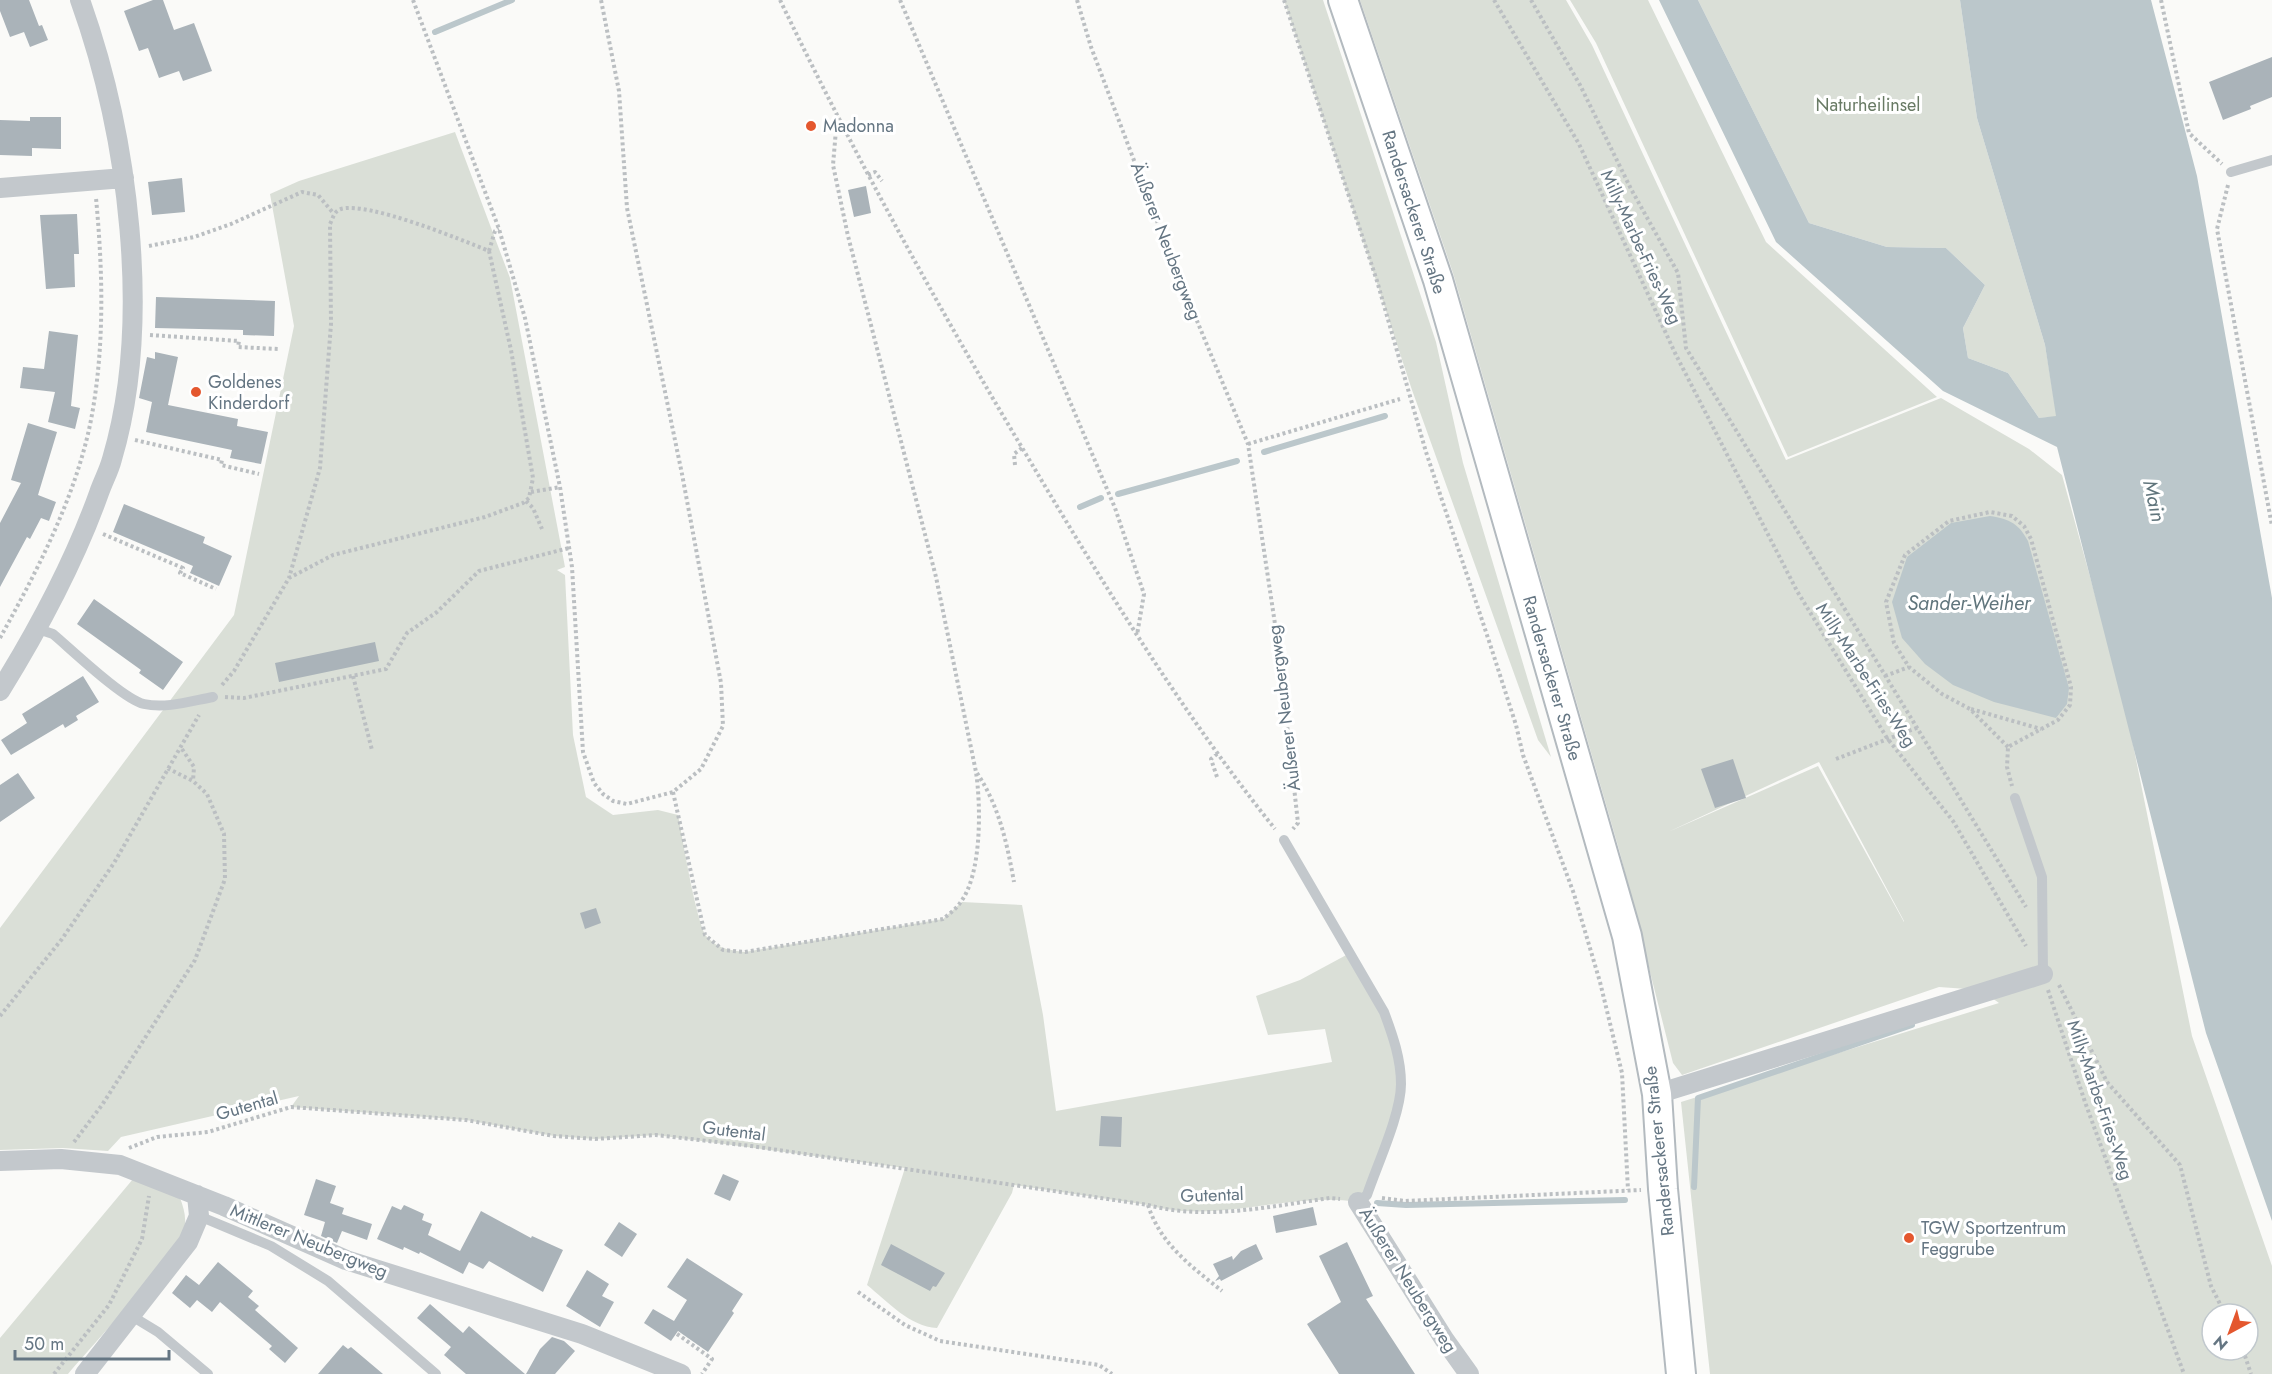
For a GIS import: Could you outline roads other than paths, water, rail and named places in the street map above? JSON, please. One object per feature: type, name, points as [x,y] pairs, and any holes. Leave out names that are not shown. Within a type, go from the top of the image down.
[{"type":"main road","name":"Randersackerer Straße","points":[[1343,0],[1438,280],[1626,936],[1657,1094],[1663,1189],[1681,1374]]},
{"type":"street","points":[[0,691],[38,629],[87,527],[118,436],[132,335],[131,247],[124,178],[106,87],[80,0]]},
{"type":"street","points":[[0,188],[124,178]]},
{"type":"street","points":[[1657,1094],[2043,974]]},
{"type":"street","name":"Mittlerer Neubergweg","points":[[0,1161],[61,1159],[120,1165],[197,1195],[346,1260],[582,1334],[681,1374]]},
{"type":"street","points":[[85,1374],[188,1242],[199,1216],[197,1195]]},
{"type":"street","name":"Äußerer Neubergweg","points":[[1366,1199],[1444,1340],[1469,1374]]},
{"type":"lane","points":[[2231,172],[2272,160]]},
{"type":"lane","points":[[38,629],[53,634],[126,694],[142,704],[180,703],[213,697]]},
{"type":"lane","points":[[2015,798],[2042,877],[2043,974]]},
{"type":"lane","name":"Äußerer Neubergweg","points":[[1284,840],[1383,1012],[1394,1040],[1400,1066],[1401,1086],[1398,1106],[1366,1199]]},
{"type":"lane","name":"Mittlerer Neubergweg","points":[[199,1216],[271,1246],[328,1281],[436,1374]]},
{"type":"lane","points":[[130,1315],[158,1332],[208,1374]]},
{"type":"water","name":"Main","points":[[1659,0],[1698,0],[1809,223],[1887,247],[1946,248],[1985,285],[1963,328],[1968,358],[2008,373],[2039,418],[2056,416],[2045,345],[1977,118],[1960,0],[2151,0],[2197,176],[2272,598],[2272,1221],[2206,1033],[2057,447],[1943,391],[1776,242]]},
{"type":"water","name":"Sander-Weiher","points":[[1990,516],[2013,523],[2028,541],[2069,688],[2067,704],[2056,718],[1994,702],[1953,685],[1925,664],[1902,638],[1892,602],[1907,557],[1951,523]]},
{"type":"waterway","points":[[435,32],[512,0]]},
{"type":"waterway","points":[[1264,452],[1385,416]]},
{"type":"waterway","points":[[1118,494],[1237,461]]},
{"type":"waterway","points":[[1080,507],[1101,498]]},
{"type":"waterway","points":[[1694,1187],[1698,1098],[1912,1025]]},
{"type":"waterway","points":[[1377,1203],[1406,1205],[1625,1200]]},
{"type":"place","name":"Madonna","points":[[811,126]]},
{"type":"place","name":"Goldenes Kinderdorf","points":[[196,392]]},
{"type":"place","name":"TGW Sportzentrum Feggrube","points":[[1909,1238]]},
{"type":"park label","name":"Naturheilinsel","points":[[1868,105]]}]
